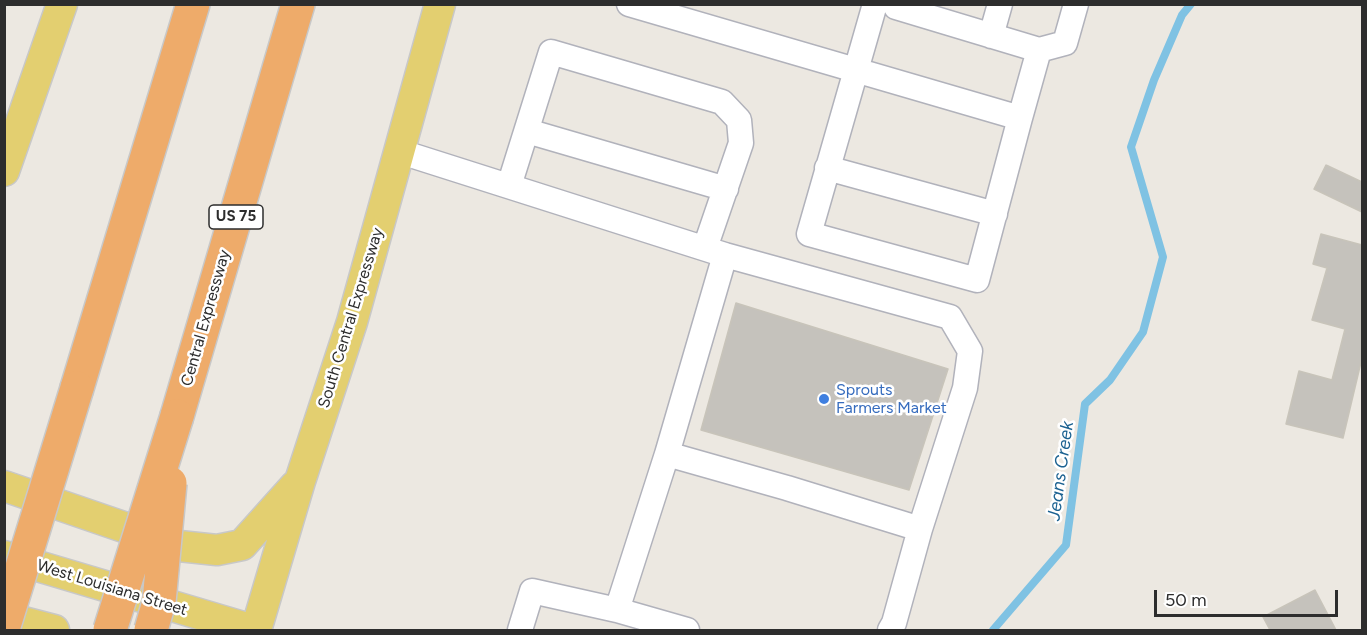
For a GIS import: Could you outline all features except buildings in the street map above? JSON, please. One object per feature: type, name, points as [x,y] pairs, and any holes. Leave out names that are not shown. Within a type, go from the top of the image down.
[{"type":"highway","points":[[4,626],[193,4]]},
{"type":"highway","name":"Central Expressway","points":[[110,630],[177,416],[298,9]]},
{"type":"highway","points":[[151,630],[159,602],[177,416]]},
{"type":"main road","points":[[4,171],[62,4]]},
{"type":"main road","name":"South Central Expressway","points":[[255,630],[300,481],[352,322],[440,4]]},
{"type":"main road","points":[[4,486],[179,546],[217,550],[242,545],[300,481]]},
{"type":"main road","name":"West Louisiana Street","points":[[4,556],[255,630]]},
{"type":"main road","points":[[4,616],[54,630]]},
{"type":"lane","points":[[629,4],[1020,118]]},
{"type":"lane","points":[[991,36],[1000,4]]},
{"type":"lane","points":[[1039,50],[977,280],[808,234],[855,70],[889,5],[1039,50],[1065,43],[1077,4]]},
{"type":"lane","points":[[509,186],[551,52],[723,102],[739,120],[741,143],[726,189],[715,251],[667,454],[617,609]]},
{"type":"lane","points":[[527,130],[726,189]]},
{"type":"lane","points":[[398,152],[715,251],[950,316],[970,351],[965,388],[890,630]]},
{"type":"lane","points":[[827,168],[995,214]]},
{"type":"lane","points":[[667,454],[920,529]]},
{"type":"lane","points":[[520,630],[532,591],[617,609],[687,630]]},
{"type":"waterway","name":"Jeans Creek","points":[[993,630],[1066,545],[1085,404],[1110,380],[1143,332],[1163,257],[1131,147],[1154,80],[1182,15],[1191,4]]},
{"type":"place","name":"Sprouts Farmers Market","points":[[824,399]]}]
